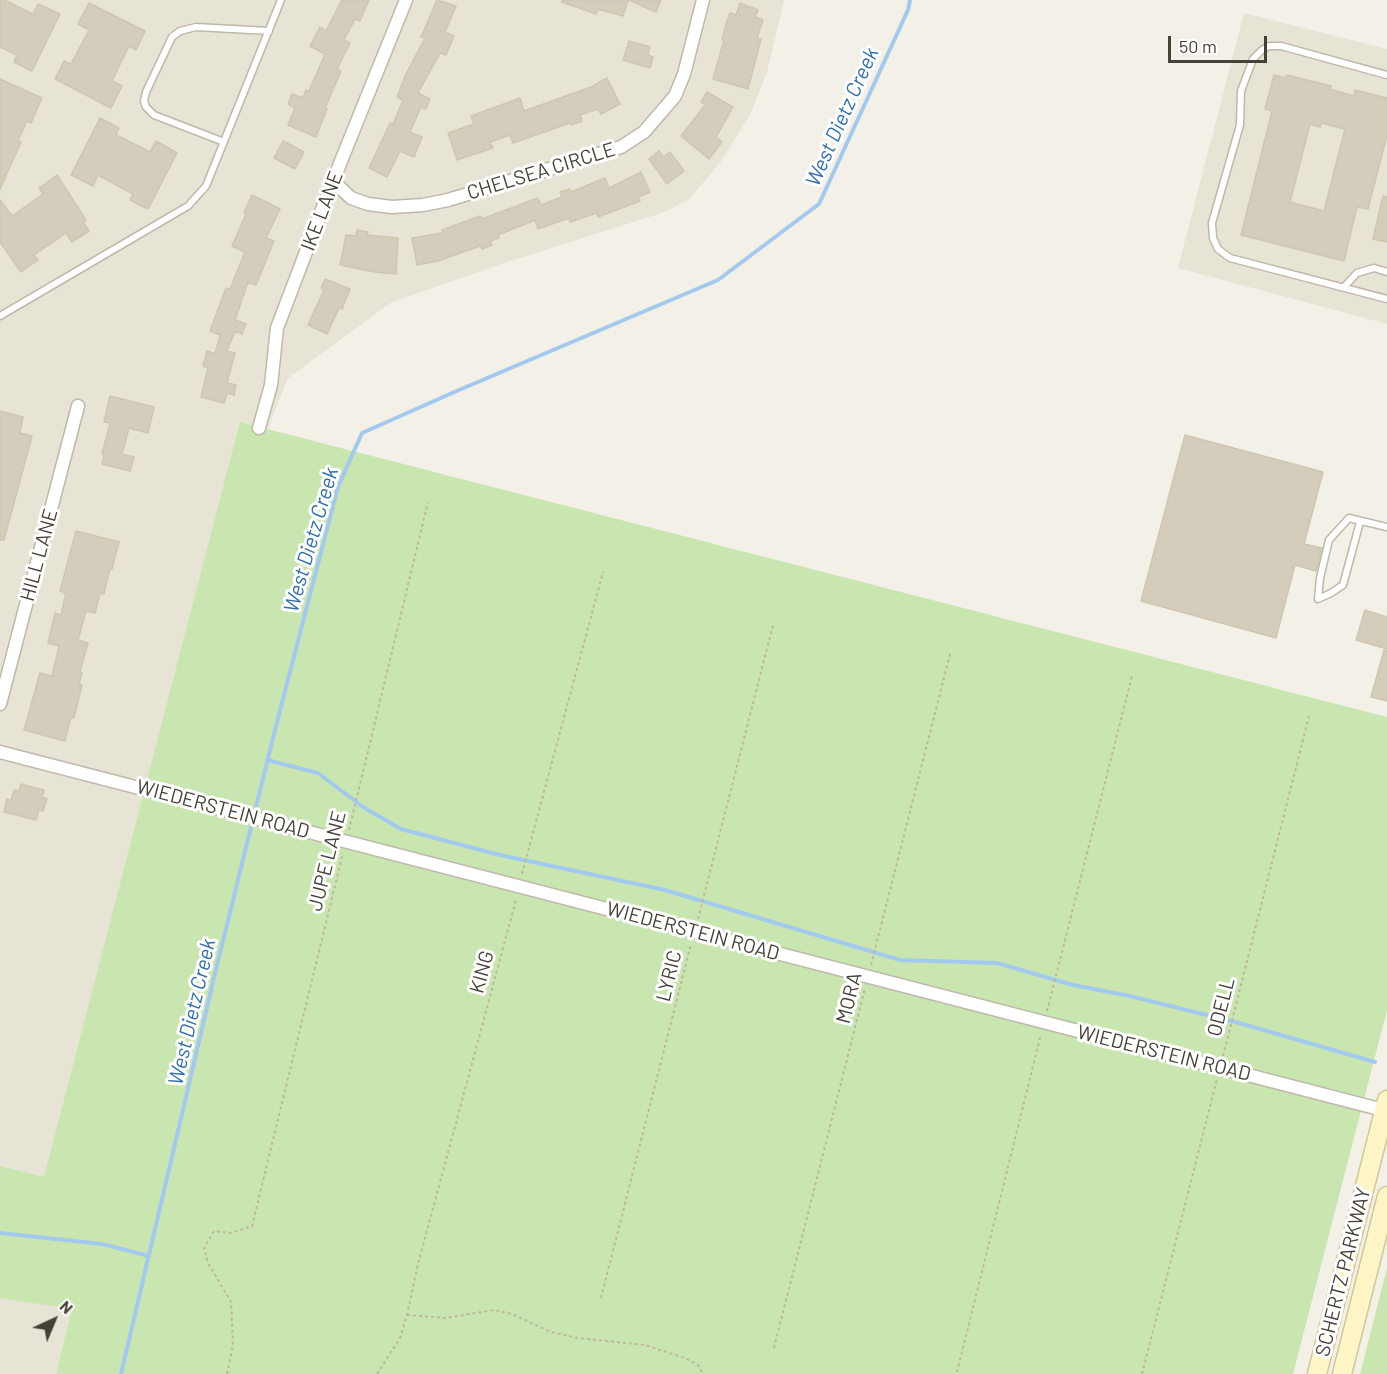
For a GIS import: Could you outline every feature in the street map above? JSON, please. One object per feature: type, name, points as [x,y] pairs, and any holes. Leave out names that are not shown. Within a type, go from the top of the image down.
[{"type":"main road","name":"SCHERTZ PARKWAY","points":[[1317,1374],[1386,1107]]},
{"type":"main road","name":"SCHERTZ PARKWAY","points":[[1342,1374],[1387,1196]]},
{"type":"street","name":"IKE LANE","points":[[259,428],[271,385],[277,328],[406,0]]},
{"type":"street","name":"CHELSEA CIRCLE","points":[[333,181],[351,198],[368,204],[392,207],[423,205],[448,200],[621,147],[644,132],[675,96],[684,74],[703,0]]},
{"type":"street","name":"HILL LANE","points":[[0,704],[78,406]]},
{"type":"street","name":"WIEDERSTEIN ROAD","points":[[0,752],[1220,1068],[1386,1107]]},
{"type":"lane","points":[[0,316],[188,206],[206,186],[281,0]]},
{"type":"lane","points":[[224,142],[154,115],[144,101],[146,92],[172,37],[180,32],[196,27],[269,31]]},
{"type":"lane","points":[[1387,75],[1281,46],[1269,46],[1262,50],[1253,59],[1241,91],[1240,125],[1212,223],[1213,238],[1218,249],[1230,258],[1387,299]]},
{"type":"lane","points":[[1344,287],[1358,273],[1374,268],[1387,272]]},
{"type":"lane","points":[[1360,522],[1342,585],[1318,599],[1320,578],[1329,540],[1349,518],[1387,527]]},
{"type":"path","name":"JUPE LANE","points":[[227,1374],[233,1345],[231,1302],[208,1263],[204,1248],[214,1231],[231,1233],[252,1226],[428,502]]},
{"type":"path","name":"KING","points":[[377,1374],[400,1338],[407,1316],[418,1264],[603,572]]},
{"type":"path","name":"LYRIC","points":[[601,1298],[772,625]]},
{"type":"path","name":"MORA","points":[[774,1348],[950,654]]},
{"type":"path","name":"ODELL","points":[[1142,1374],[1309,716]]},
{"type":"path","points":[[407,1316],[446,1318],[494,1310],[512,1314],[551,1332],[645,1346],[685,1358],[698,1365],[703,1374]]},
{"type":"shaded area","points":[[0,0],[784,0],[767,72],[750,115],[720,163],[689,199],[665,212],[507,262],[392,302],[288,378],[268,429],[240,422],[102,1192],[56,1374],[0,1374]]},
{"type":"shaded area","points":[[1244,13],[1387,49],[1387,324],[1178,268]]},
{"type":"green space","points":[[240,422],[1387,717],[1387,1010],[1293,1374],[56,1374],[72,1309],[0,1298],[0,1166],[44,1177]]},
{"type":"green space","points":[[1387,1268],[1387,1374],[1360,1374]]},
{"type":"building","points":[[0,0],[33,14],[38,4],[60,14],[32,71],[14,62],[17,55],[0,47]]},
{"type":"building","points":[[342,0],[369,0],[360,21],[355,19],[344,40],[350,43],[337,69],[341,71],[325,108],[327,109],[316,137],[288,125],[295,108],[288,104],[292,94],[303,98],[306,90],[309,91],[325,54],[310,46],[320,27],[326,31]]},
{"type":"building","points":[[437,0],[456,6],[445,32],[454,36],[446,55],[440,53],[418,93],[430,99],[426,109],[421,107],[410,132],[422,137],[414,157],[400,151],[387,177],[369,168],[403,100],[397,97],[425,38],[421,37]]},
{"type":"building","points":[[562,0],[628,0],[623,16],[598,9],[596,14],[562,2]]},
{"type":"building","points":[[629,0],[661,0],[656,12]]},
{"type":"building","points":[[89,3],[145,31],[136,50],[129,46],[112,81],[122,86],[111,108],[55,79],[64,61],[71,64],[89,30],[78,24]]},
{"type":"building","points":[[740,3],[758,10],[755,17],[763,20],[757,38],[761,39],[748,89],[713,79],[727,21],[730,13],[736,15]]},
{"type":"building","points":[[629,41],[650,47],[648,55],[653,57],[650,68],[623,60]]},
{"type":"building","points":[[1274,75],[1286,78],[1287,75],[1331,86],[1330,89],[1354,96],[1355,90],[1387,98],[1387,135],[1368,209],[1357,207],[1344,261],[1241,235],[1272,111],[1265,109]],"holes":[[[1321,123],[1345,129],[1324,211],[1290,202],[1310,124],[1320,127]]]},
{"type":"building","points":[[607,78],[620,104],[601,114],[598,109],[580,115],[582,121],[513,143],[510,135],[490,142],[493,148],[457,160],[448,133],[474,124],[471,116],[520,98],[524,111],[591,87]]},
{"type":"building","points":[[0,79],[42,98],[31,123],[27,121],[18,141],[21,142],[0,189]]},
{"type":"building","points":[[707,92],[733,107],[716,137],[722,142],[709,159],[681,136],[705,105],[701,102]]},
{"type":"building","points":[[100,118],[119,128],[116,135],[150,152],[156,141],[177,153],[148,209],[130,200],[133,194],[98,175],[93,186],[71,175]]},
{"type":"building","points":[[283,141],[304,152],[295,169],[274,158]]},
{"type":"building","points":[[659,151],[663,157],[670,152],[684,171],[667,184],[649,159]]},
{"type":"building","points":[[641,172],[650,192],[638,197],[640,201],[598,217],[597,213],[570,222],[569,218],[538,229],[535,220],[498,235],[499,238],[490,241],[492,245],[482,249],[480,246],[438,261],[417,265],[412,238],[443,233],[442,230],[480,216],[482,219],[538,198],[541,205],[562,197],[560,192],[570,189],[571,192],[605,178],[609,188]]},
{"type":"building","points":[[57,175],[86,220],[83,222],[89,231],[72,242],[66,233],[34,255],[38,260],[21,272],[0,242],[0,200],[12,216],[43,194],[39,188]]},
{"type":"building","points":[[252,195],[280,209],[266,238],[274,241],[256,285],[248,282],[235,320],[246,324],[242,334],[235,331],[227,351],[235,353],[227,383],[236,385],[234,395],[227,393],[224,403],[201,397],[208,368],[203,366],[207,351],[215,354],[220,335],[210,331],[226,288],[230,289],[245,252],[232,246]]},
{"type":"building","points":[[1383,196],[1387,197],[1387,242],[1373,239]]},
{"type":"building","points":[[357,230],[368,232],[367,235],[398,238],[396,274],[340,265],[346,235],[356,236]]},
{"type":"building","points":[[325,279],[350,289],[342,309],[339,308],[327,334],[308,325],[324,290],[321,288]]},
{"type":"building","points":[[110,396],[154,407],[148,433],[129,428],[122,454],[134,457],[130,471],[102,464],[104,455],[102,454],[110,423],[104,422]]},
{"type":"building","points":[[0,411],[23,417],[20,433],[32,436],[4,540],[0,540]]},
{"type":"building","points":[[1185,435],[1323,472],[1304,544],[1322,548],[1316,571],[1295,565],[1276,638],[1141,601]]},
{"type":"building","points":[[76,531],[119,542],[104,594],[100,593],[95,613],[86,611],[78,640],[88,643],[80,672],[82,673],[79,684],[82,685],[74,718],[71,717],[65,741],[24,730],[40,673],[52,676],[59,646],[48,643],[55,613],[61,615],[66,593],[60,591]]},
{"type":"building","points":[[1365,610],[1387,617],[1387,649],[1356,640]]},
{"type":"building","points":[[1384,650],[1387,651],[1387,701],[1371,697]]},
{"type":"building","points":[[21,784],[44,790],[42,797],[47,799],[43,811],[39,810],[36,820],[4,812],[7,799],[11,801],[14,790],[19,791]]},
{"type":"waterway","name":"West Dietz Creek","points":[[121,1374],[217,965],[277,722],[338,487],[362,433],[718,280],[819,204],[908,10],[910,0]]},
{"type":"waterway","points":[[267,760],[318,773],[363,807],[401,829],[500,855],[665,890],[900,960],[997,963],[1073,985],[1130,996],[1239,1023],[1375,1062]]},
{"type":"waterway","points":[[0,1233],[102,1244],[149,1256]]}]
